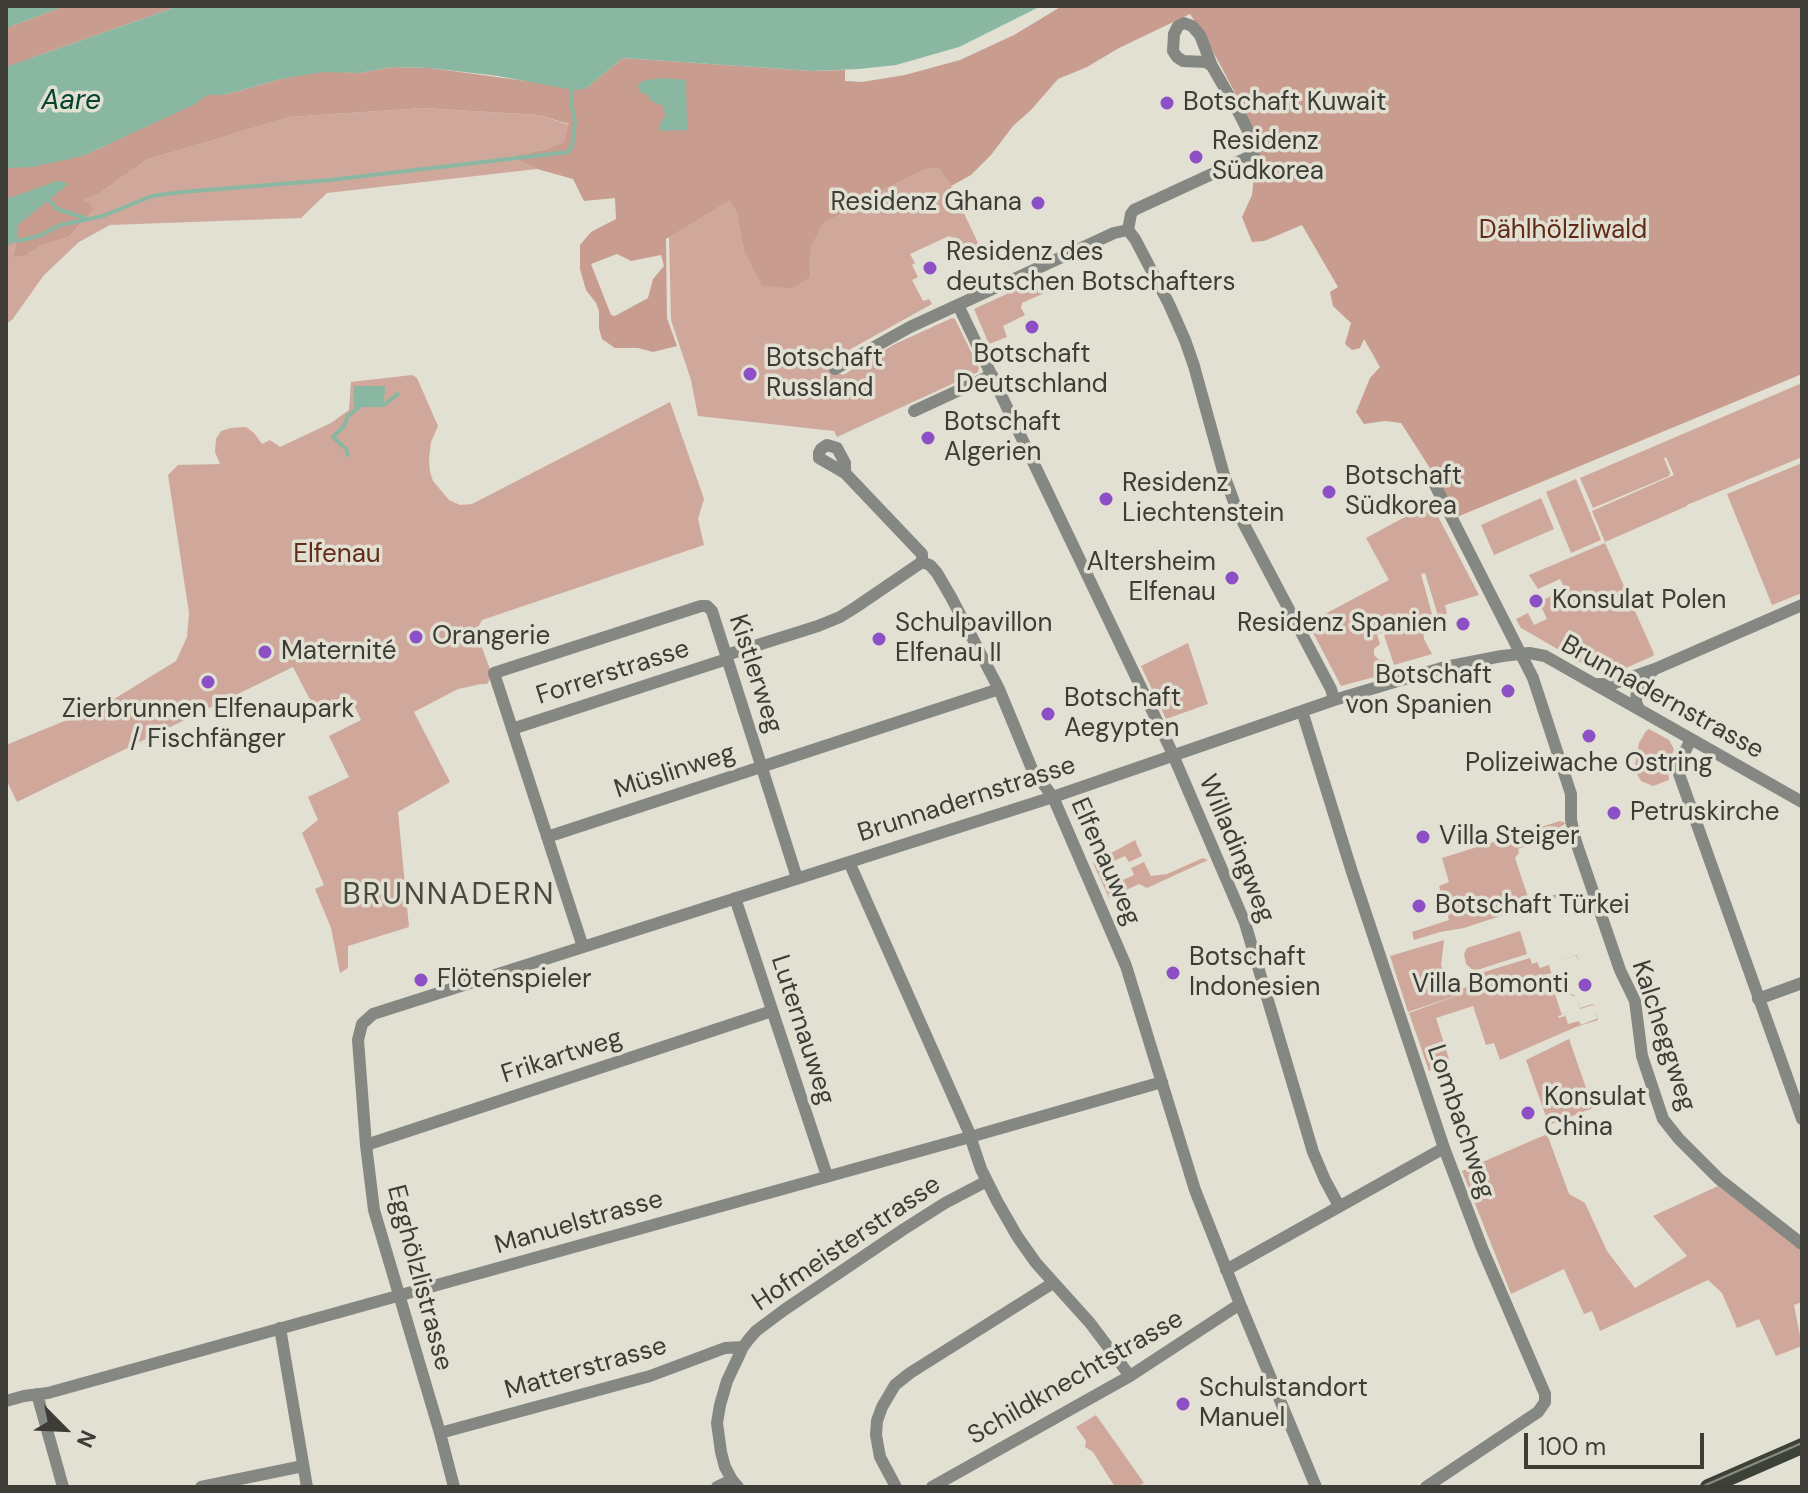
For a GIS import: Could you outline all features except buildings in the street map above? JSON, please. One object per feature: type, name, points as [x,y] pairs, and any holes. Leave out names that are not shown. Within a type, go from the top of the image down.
[{"type":"main road","points":[[1708,1487],[1802,1446]]},
{"type":"street","points":[[1212,66],[1253,141],[1254,153],[1134,210],[1128,230],[1182,334],[1238,513],[1334,700]]},
{"type":"street","points":[[835,369],[883,341],[958,305],[1114,233],[1128,230]]},
{"type":"street","name":"Willadingweg","points":[[958,305],[1173,756],[1247,927],[1313,1152],[1339,1206]]},
{"type":"street","points":[[914,411],[992,375]]},
{"type":"street","name":"Elfenauweg","points":[[845,473],[922,554],[922,562],[933,568],[999,689],[1032,769],[1053,797],[1126,966],[1195,1190],[1316,1487]]},
{"type":"street","name":"Kalcheggweg","points":[[1433,481],[1533,678],[1571,794],[1571,823],[1576,842],[1620,970],[1635,1001],[1642,1056],[1663,1119],[1719,1179],[1802,1244]]},
{"type":"street","name":"Forrerstrasse","points":[[512,729],[818,626],[840,617],[922,562]]},
{"type":"street","points":[[1593,683],[1612,684],[1655,669],[1802,605]]},
{"type":"street","name":"Kistlerweg","points":[[512,729],[494,673],[707,606],[712,611],[797,878]]},
{"type":"street","name":"Brunnadernstrasse","points":[[359,1030],[373,1014],[1053,797],[1334,700],[1445,667],[1522,653],[1545,656],[1802,802]]},
{"type":"street","points":[[1639,709],[1637,689],[1642,679],[1655,669]]},
{"type":"street","name":"Müslinweg","points":[[547,837],[999,689]]},
{"type":"street","name":"Lombachweg","points":[[1302,711],[1444,1148],[1545,1400],[1538,1412],[1426,1487]]},
{"type":"street","points":[[512,729],[583,947]]},
{"type":"street","points":[[1691,739],[1679,764],[1679,774],[1802,1119]]},
{"type":"street","points":[[849,862],[987,1181],[1017,1236],[1130,1376]]},
{"type":"street","name":"Luternauweg","points":[[735,898],[827,1176]]},
{"type":"street","points":[[1758,999],[1802,983]]},
{"type":"street","name":"Frikartweg","points":[[366,1145],[772,1011]]},
{"type":"street","name":"Egghölzlistrasse","points":[[359,1030],[363,1110],[374,1210],[454,1487]]},
{"type":"street","name":"Manuelstrasse","points":[[6,1401],[48,1393],[1162,1082]]},
{"type":"street","points":[[1226,1270],[1444,1148]]},
{"type":"street","name":"Hofmeisterstrasse","points":[[735,1483],[725,1467],[717,1423],[725,1387],[743,1347],[756,1331],[922,1217],[987,1181]]},
{"type":"street","points":[[896,1487],[880,1457],[876,1435],[882,1407],[895,1385],[1053,1283]]},
{"type":"street","name":"Schildknechtstrasse","points":[[932,1487],[1130,1376],[1240,1304]]},
{"type":"street","points":[[280,1328],[307,1487]]},
{"type":"street","name":"Matterstrasse","points":[[440,1433],[650,1376],[725,1348],[743,1347]]},
{"type":"street","points":[[37,1394],[63,1487]]},
{"type":"street","points":[[201,1487],[303,1466]]},
{"type":"street","points":[[717,1487],[735,1483]]},
{"type":"green space","points":[[65,6],[179,6],[6,67],[6,28]]},
{"type":"green space","name":"Dählhölzliwald","points":[[1062,6],[1802,6],[1802,374],[1457,517],[1401,423],[1385,421],[1364,424],[1356,412],[1370,378],[1380,367],[1364,339],[1360,348],[1352,350],[1345,344],[1351,323],[1333,306],[1330,292],[1338,287],[1302,225],[1264,241],[1252,242],[1242,217],[1252,195],[1255,167],[1252,138],[1242,106],[1190,14],[1058,79],[971,175],[951,186],[938,168],[926,169],[823,224],[811,248],[810,277],[792,288],[762,286],[744,250],[736,212],[729,201],[666,239],[667,318],[677,346],[653,352],[638,348],[615,348],[602,339],[599,311],[586,290],[580,269],[580,245],[591,232],[616,219],[615,198],[584,201],[573,179],[520,161],[517,155],[564,142],[569,124],[538,115],[423,108],[290,117],[146,160],[100,193],[82,200],[91,204],[93,211],[69,237],[42,245],[26,255],[13,257],[17,225],[63,189],[57,181],[6,199],[6,168],[32,167],[83,156],[207,95],[224,95],[324,71],[360,73],[392,67],[430,68],[585,89],[623,58],[813,71],[845,70],[845,81],[862,82],[905,75],[960,60],[1014,35]],"holes":[[[617,254],[631,261],[661,255],[664,266],[653,279],[648,298],[615,316],[611,315],[591,264]]]},
{"type":"green space","points":[[6,13],[83,156],[26,255],[42,245],[69,237],[93,211],[80,200],[100,193],[146,160],[290,117],[423,108],[538,115],[570,125],[564,142],[518,155],[520,161],[537,169],[327,193],[301,218],[110,225],[79,242],[44,275],[6,324]]},
{"type":"green space","points":[[938,168],[951,186],[979,245],[960,257],[954,245],[956,239],[949,236],[910,254],[918,277],[912,280],[923,301],[929,299],[932,304],[840,355],[833,363],[836,372],[843,375],[895,344],[952,318],[979,368],[978,372],[837,437],[834,431],[698,416],[691,380],[671,320],[669,237],[729,201],[736,212],[744,250],[810,277],[811,248],[823,224],[926,169]]},
{"type":"green space","points":[[1048,275],[1056,292],[1049,291],[1022,303],[1025,315],[1003,326],[1007,337],[989,344],[974,309]]},
{"type":"green space","name":"Elfenau","points":[[412,375],[417,378],[438,426],[431,442],[429,458],[433,481],[449,500],[460,505],[472,504],[670,402],[704,499],[698,519],[704,545],[482,620],[476,631],[492,675],[487,684],[458,689],[414,712],[450,782],[398,812],[409,927],[348,946],[348,968],[340,973],[331,928],[315,889],[324,885],[302,833],[318,820],[308,797],[349,777],[329,736],[361,720],[349,694],[319,708],[321,714],[318,715],[293,667],[17,802],[6,779],[6,745],[106,704],[176,661],[187,637],[189,613],[168,475],[178,465],[220,464],[215,452],[216,439],[221,431],[231,428],[246,427],[262,444],[270,440],[280,447],[331,423],[349,410],[351,382]]},
{"type":"green space","points":[[1802,383],[1802,457],[1605,542],[1592,511],[1674,475],[1666,457],[1669,476],[1593,508],[1580,478]]},
{"type":"green space","points":[[1802,463],[1802,593],[1772,605],[1727,494]]},
{"type":"green space","points":[[1576,479],[1601,540],[1571,553],[1546,492]]},
{"type":"green space","points":[[1541,498],[1554,529],[1494,555],[1481,525]]},
{"type":"green space","points":[[1431,503],[1479,595],[1445,605],[1447,614],[1442,620],[1439,619],[1425,573],[1421,574],[1432,614],[1425,620],[1377,634],[1380,644],[1374,649],[1374,655],[1379,660],[1385,660],[1389,673],[1341,686],[1308,623],[1389,580],[1366,538]]},
{"type":"green space","points":[[1605,543],[1654,654],[1612,674],[1599,673],[1521,628],[1516,619],[1528,613],[1534,625],[1547,619],[1539,602],[1565,589],[1560,579],[1538,589],[1529,575]]},
{"type":"green space","points":[[1423,623],[1424,639],[1432,654],[1394,665],[1384,635]]},
{"type":"green space","points":[[1188,643],[1208,704],[1166,719],[1141,666]]},
{"type":"green space","points":[[1649,729],[1669,740],[1674,749],[1668,766],[1669,780],[1653,786],[1641,781],[1635,765],[1639,743]]},
{"type":"green space","points":[[1560,821],[1566,823],[1549,839],[1518,849],[1515,858],[1528,897],[1533,897],[1535,901],[1563,892],[1564,895],[1464,928],[1414,940],[1412,932],[1449,920],[1439,886],[1449,882],[1442,858]]},
{"type":"green space","points":[[1135,840],[1142,856],[1129,862],[1125,856],[1107,864],[1116,883],[1134,875],[1131,868],[1144,862],[1151,876],[1167,874],[1203,858],[1208,860],[1147,888],[1139,884],[1109,898],[1093,863]]},
{"type":"green space","points":[[1520,931],[1527,954],[1474,971],[1466,964],[1464,954],[1467,948]]},
{"type":"green space","points":[[1444,940],[1441,966],[1455,991],[1476,984],[1474,975],[1530,958],[1532,964],[1537,962],[1540,968],[1549,965],[1553,979],[1551,973],[1545,978],[1549,977],[1562,1015],[1559,1018],[1565,1016],[1564,1011],[1568,1024],[1579,1021],[1581,1025],[1598,1020],[1500,1060],[1494,1043],[1486,1045],[1473,1006],[1436,1018],[1449,1064],[1429,1071],[1409,1013],[1470,991],[1408,1012],[1390,956]]},
{"type":"green space","points":[[1569,1039],[1593,1108],[1549,1125],[1526,1060]]},
{"type":"green space","points":[[1547,1134],[1569,1194],[1585,1203],[1607,1251],[1635,1288],[1687,1256],[1653,1216],[1718,1186],[1802,1250],[1802,1302],[1794,1305],[1802,1346],[1776,1356],[1759,1319],[1737,1328],[1722,1293],[1708,1280],[1600,1331],[1592,1311],[1584,1314],[1564,1269],[1511,1294],[1462,1171]]},
{"type":"green space","points":[[1096,1415],[1144,1483],[1137,1487],[1115,1487],[1093,1452],[1085,1447],[1086,1441],[1076,1427]]},
{"type":"water","points":[[6,6],[65,6],[6,28]]},
{"type":"water","name":"Aare","points":[[179,6],[1041,6],[959,47],[896,65],[859,69],[813,71],[623,58],[585,89],[573,90],[498,76],[430,68],[392,67],[360,73],[324,72],[281,79],[224,95],[207,95],[195,104],[83,156],[32,167],[6,168],[6,67]]},
{"type":"water","points":[[645,80],[686,80],[687,130],[660,131],[659,126],[665,116],[663,106],[639,92],[638,84]]},
{"type":"water","points":[[57,181],[66,182],[67,185],[18,225],[18,241],[6,246],[6,199]]},
{"type":"water","points":[[354,386],[385,386],[384,407],[354,407]]},
{"type":"waterway","points":[[18,241],[39,236],[60,225],[103,216],[152,196],[330,180],[568,152],[572,146],[575,122],[571,102],[573,86]]},
{"type":"waterway","points":[[49,200],[57,209],[85,218]]},
{"type":"waterway","points":[[385,404],[398,394]]},
{"type":"waterway","points":[[348,455],[333,437],[344,426],[348,416],[359,407]]},
{"type":"tram line","points":[[1701,1487],[1802,1443]]},
{"type":"place","name":"Botschaft Kuwait","points":[[1167,103]]},
{"type":"place","name":"Residenz Südkorea","points":[[1196,157]]},
{"type":"place","name":"Residenz Ghana","points":[[1038,203]]},
{"type":"place","name":"Residenz des deutschen Botschafters","points":[[930,268]]},
{"type":"place","name":"Botschaft Deutschland","points":[[1032,327]]},
{"type":"place","name":"Botschaft Russland","points":[[750,374]]},
{"type":"place","name":"Botschaft Algerien","points":[[928,438]]},
{"type":"place","name":"Botschaft Südkorea","points":[[1329,492]]},
{"type":"place","name":"Residenz Liechtenstein","points":[[1106,499]]},
{"type":"place","name":"Altersheim Elfenau","points":[[1232,578]]},
{"type":"place","name":"Konsulat Polen","points":[[1536,601]]},
{"type":"place","name":"Residenz Spanien","points":[[1463,624]]},
{"type":"place","name":"Orangerie","points":[[416,637]]},
{"type":"place","name":"Schulpavillon Elfenau II","points":[[879,639]]},
{"type":"place","name":"Maternité","points":[[265,652]]},
{"type":"place","name":"Zierbrunnen Elfenaupark / Fischfänger","points":[[208,682]]},
{"type":"place","name":"Botschaft von Spanien","points":[[1508,691]]},
{"type":"place","name":"Botschaft Aegypten","points":[[1048,714]]},
{"type":"place","name":"Polizeiwache Ostring","points":[[1589,736]]},
{"type":"place","name":"Petruskirche","points":[[1614,813]]},
{"type":"place","name":"Villa Steiger","points":[[1423,837]]},
{"type":"place","name":"Botschaft Türkei","points":[[1419,906]]},
{"type":"place","name":"Botschaft Indonesien","points":[[1173,973]]},
{"type":"place","name":"Flötenspieler","points":[[421,980]]},
{"type":"place","name":"Villa Bomonti","points":[[1585,985]]},
{"type":"place","name":"Konsulat China","points":[[1528,1113]]},
{"type":"place","name":"Schulstandort Manuel","points":[[1183,1404]]},
{"type":"district","name":"BRUNNADERN","points":[[449,896]]}]
